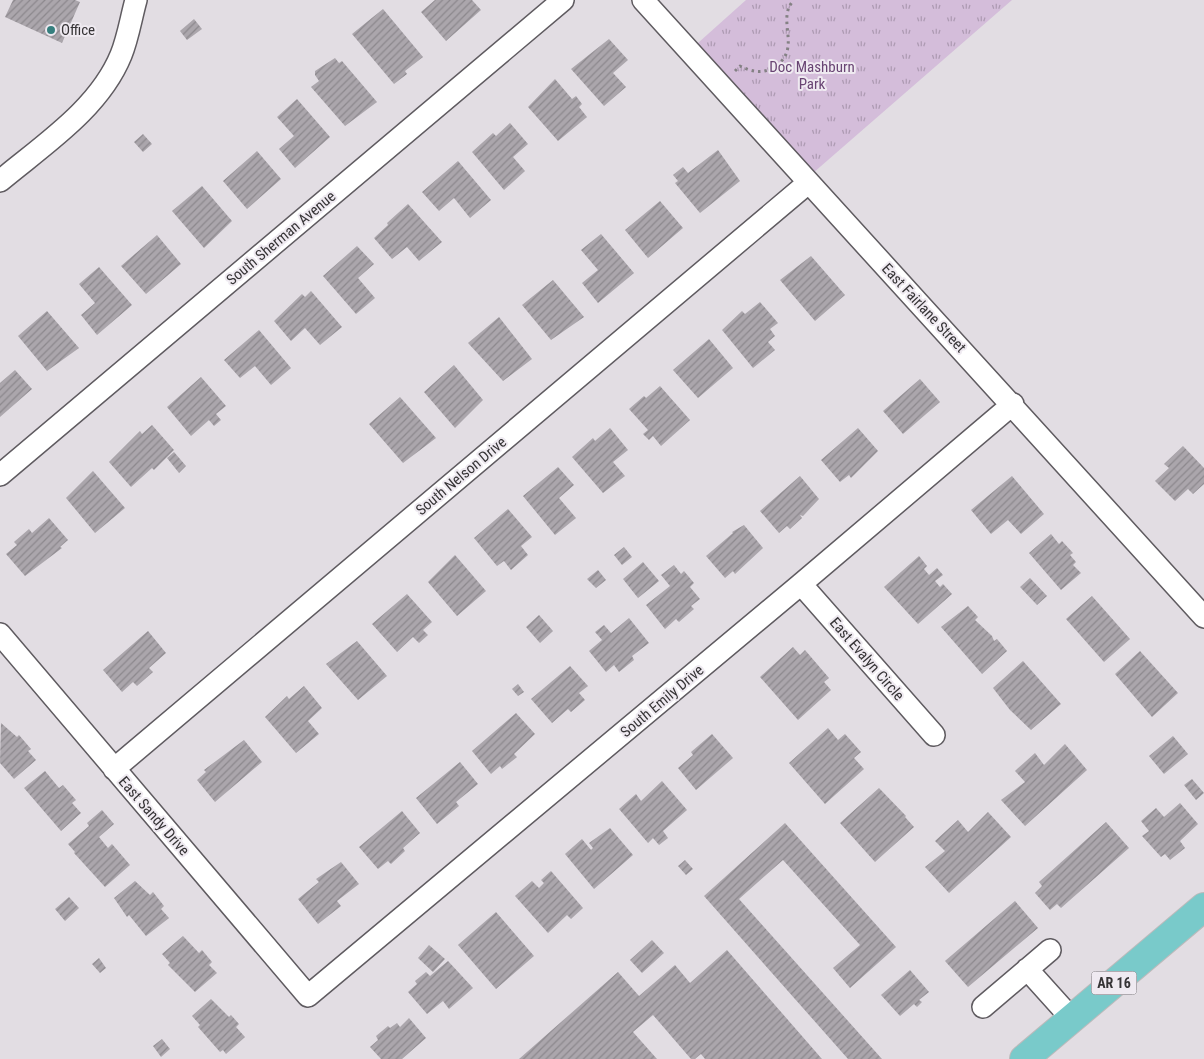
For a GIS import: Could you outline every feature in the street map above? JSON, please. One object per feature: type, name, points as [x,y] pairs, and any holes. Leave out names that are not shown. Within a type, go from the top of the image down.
[{"type":"main road","name":"AR 16","points":[[1024,1059],[1204,907]]},
{"type":"street","points":[[0,181],[80,113],[104,86],[121,56],[136,0]]},
{"type":"street","name":"South Sherman Avenue","points":[[0,475],[563,0]]},
{"type":"street","name":"East Fairlane Street","points":[[643,0],[808,183],[1013,404],[1204,617]]},
{"type":"street","name":"South Nelson Drive","points":[[114,769],[808,183]]},
{"type":"street","name":"South Emily Drive","points":[[308,996],[801,584],[1013,404]]},
{"type":"street","name":"East Evalyn Circle","points":[[801,584],[934,735]]},
{"type":"street","name":"East Sandy Drive","points":[[0,634],[308,996]]},
{"type":"street","points":[[983,1007],[1050,950]]},
{"type":"street","points":[[1028,969],[1072,1019]]},
{"type":"path","points":[[720,85],[740,66],[758,72],[768,71],[783,60],[790,41],[786,12],[788,6],[794,0]]},
{"type":"green space","name":"Doc Mashburn Park","points":[[746,0],[1012,0],[805,180],[689,51]]},
{"type":"building","name":"Office","points":[[13,0],[75,0],[80,2],[62,43],[5,17]]},
{"type":"building","points":[[435,0],[472,0],[481,10],[446,41],[421,12]]},
{"type":"building","points":[[383,9],[423,57],[405,71],[407,74],[394,84],[352,34]]},
{"type":"building","points":[[194,19],[202,29],[187,40],[180,31]]},
{"type":"building","points":[[609,39],[628,60],[613,73],[626,87],[604,106],[571,69]]},
{"type":"building","points":[[335,58],[339,63],[342,61],[377,102],[345,126],[311,87],[319,81],[315,71]]},
{"type":"building","points":[[555,79],[572,99],[576,96],[582,104],[579,107],[587,117],[558,141],[528,107]]},
{"type":"building","points":[[297,99],[330,137],[295,168],[279,149],[294,136],[277,117]]},
{"type":"building","points":[[510,123],[528,144],[513,157],[525,171],[504,190],[472,152],[493,133],[496,136]]},
{"type":"building","points":[[143,134],[152,144],[143,152],[134,142]]},
{"type":"building","points":[[718,150],[740,181],[700,213],[675,183],[678,181],[673,175],[683,167],[688,173]]},
{"type":"building","points":[[257,151],[281,179],[247,209],[223,181]]},
{"type":"building","points":[[458,161],[491,200],[470,218],[454,198],[439,211],[422,192]]},
{"type":"building","points":[[202,186],[232,221],[204,248],[172,211]]},
{"type":"building","points":[[660,201],[683,228],[648,258],[625,230]]},
{"type":"building","points":[[408,204],[442,242],[419,261],[407,247],[392,259],[374,238]]},
{"type":"building","points":[[601,234],[634,273],[598,303],[582,283],[598,270],[581,250]]},
{"type":"building","points":[[157,235],[181,264],[146,294],[121,266]]},
{"type":"building","points":[[357,246],[374,264],[358,278],[375,298],[356,314],[323,276]]},
{"type":"building","points":[[811,256],[845,295],[815,321],[780,280]]},
{"type":"building","points":[[99,267],[132,305],[97,335],[81,315],[95,303],[79,284]]},
{"type":"building","points":[[553,280],[584,317],[551,340],[522,305]]},
{"type":"building","points":[[311,291],[342,327],[320,345],[305,328],[291,341],[274,321],[302,294],[305,297]]},
{"type":"building","points":[[760,302],[778,323],[770,329],[775,336],[768,342],[775,350],[753,368],[722,330],[742,311],[745,314]]},
{"type":"building","points":[[47,311],[79,348],[47,371],[18,336]]},
{"type":"building","points":[[499,317],[532,359],[503,381],[468,343]]},
{"type":"building","points":[[259,330],[291,368],[271,385],[255,366],[240,378],[224,360]]},
{"type":"building","points":[[709,339],[733,368],[698,398],[673,370]]},
{"type":"building","points":[[454,365],[483,400],[455,428],[424,392]]},
{"type":"building","points":[[15,370],[32,389],[0,417],[0,383]]},
{"type":"building","points":[[201,377],[226,406],[216,414],[221,420],[214,426],[209,420],[191,436],[167,407]]},
{"type":"building","points":[[920,379],[940,402],[903,434],[883,411]]},
{"type":"building","points":[[660,386],[690,420],[661,446],[653,436],[649,440],[643,434],[648,430],[629,409],[644,396],[646,398]]},
{"type":"building","points":[[400,397],[436,438],[403,463],[369,424]]},
{"type":"building","points":[[152,425],[174,450],[154,470],[152,468],[131,487],[109,462],[140,431],[142,434]]},
{"type":"building","points":[[610,428],[628,450],[613,462],[625,476],[603,493],[572,457],[593,438],[595,441]]},
{"type":"building","points":[[858,428],[878,451],[851,478],[849,475],[840,482],[821,460]]},
{"type":"building","points":[[1183,446],[1204,468],[1204,484],[1193,494],[1188,489],[1175,501],[1155,481],[1169,468],[1164,464]]},
{"type":"building","points":[[174,452],[186,466],[179,473],[167,458]]},
{"type":"building","points":[[558,467],[574,485],[559,498],[576,518],[555,535],[523,496]]},
{"type":"building","points":[[93,471],[125,508],[95,533],[66,498]]},
{"type":"building","points":[[800,476],[819,499],[803,516],[800,515],[802,518],[790,529],[787,526],[779,533],[760,511]]},
{"type":"building","points":[[1012,476],[1044,514],[1021,534],[1008,520],[991,534],[971,510]]},
{"type":"building","points":[[508,509],[532,537],[521,546],[528,555],[511,570],[504,561],[497,566],[474,538]]},
{"type":"building","points":[[49,518],[68,540],[60,547],[62,548],[25,576],[6,554],[17,545],[14,542],[29,529],[32,533]]},
{"type":"building","points":[[744,525],[763,548],[735,574],[733,571],[725,578],[706,556],[732,532]]},
{"type":"building","points":[[1051,534],[1059,544],[1062,541],[1073,553],[1070,555],[1076,562],[1073,565],[1081,573],[1061,590],[1029,553]]},
{"type":"building","points":[[624,547],[632,557],[622,565],[614,555]]},
{"type":"building","points":[[455,555],[486,591],[457,616],[428,582]]},
{"type":"building","points":[[919,556],[927,566],[924,569],[929,575],[937,568],[943,575],[935,581],[940,587],[943,584],[952,594],[918,624],[884,587]]},
{"type":"building","points":[[643,562],[659,581],[638,598],[623,579]]},
{"type":"building","points":[[674,565],[681,574],[684,571],[694,583],[690,587],[700,599],[691,606],[694,609],[679,622],[676,619],[665,629],[646,605],[670,586],[661,575]]},
{"type":"building","points":[[598,570],[606,580],[596,588],[587,579]]},
{"type":"building","points":[[1030,578],[1047,596],[1037,605],[1020,587]]},
{"type":"building","points":[[407,594],[432,622],[423,630],[428,635],[419,643],[413,637],[397,652],[372,624]]},
{"type":"building","points":[[1092,596],[1130,639],[1104,662],[1066,619]]},
{"type":"building","points":[[968,606],[978,617],[975,620],[992,636],[994,641],[997,639],[1007,651],[982,674],[941,627]]},
{"type":"building","points":[[539,615],[553,631],[540,643],[526,627]]},
{"type":"building","points":[[629,618],[649,643],[632,656],[634,660],[619,672],[614,665],[606,672],[589,651],[602,640],[595,632],[604,625],[611,633]]},
{"type":"building","points":[[148,631],[166,653],[149,668],[153,672],[137,686],[133,682],[122,692],[103,670]]},
{"type":"building","points":[[357,641],[387,676],[358,700],[326,664]]},
{"type":"building","points":[[793,647],[800,655],[805,650],[829,678],[824,682],[831,690],[798,720],[760,677]]},
{"type":"building","points":[[1140,651],[1178,693],[1152,717],[1115,674]]},
{"type":"building","points":[[1023,661],[1061,704],[1031,730],[1010,710],[993,688]]},
{"type":"building","points":[[570,666],[588,686],[579,693],[585,700],[571,712],[568,709],[552,723],[531,699]]},
{"type":"building","points":[[518,684],[524,692],[518,696],[512,689]]},
{"type":"building","points":[[304,686],[322,708],[308,721],[319,734],[296,753],[265,717],[287,696],[289,699]]},
{"type":"building","points":[[516,713],[535,734],[514,754],[517,757],[502,769],[500,766],[491,774],[472,751]]},
{"type":"building","points":[[1,723],[17,737],[19,735],[31,749],[28,751],[36,760],[14,779],[0,763]]},
{"type":"building","points":[[828,728],[838,740],[845,734],[861,752],[854,758],[864,769],[825,804],[789,763]]},
{"type":"building","points":[[712,734],[733,758],[696,790],[678,768],[693,755],[691,752]]},
{"type":"building","points":[[1173,736],[1188,754],[1164,774],[1149,756]]},
{"type":"building","points":[[244,740],[262,762],[215,802],[197,780],[206,772],[204,770]]},
{"type":"building","points":[[1065,744],[1087,770],[1025,826],[1001,800],[1025,782],[1015,771],[1035,753],[1044,765]]},
{"type":"building","points":[[460,762],[478,784],[456,802],[459,806],[437,824],[416,798]]},
{"type":"building","points":[[45,771],[59,788],[63,785],[76,800],[72,803],[81,813],[61,831],[24,788]]},
{"type":"building","points":[[1192,779],[1204,793],[1196,800],[1184,785]]},
{"type":"building","points":[[662,781],[687,810],[663,831],[668,838],[659,845],[653,838],[648,843],[619,809],[636,794],[641,801]]},
{"type":"building","points":[[879,788],[914,827],[875,862],[840,823]]},
{"type":"building","points":[[1180,803],[1198,824],[1180,841],[1185,848],[1170,860],[1165,854],[1161,857],[1142,836],[1149,831],[1141,821],[1156,808],[1164,817]]},
{"type":"building","points":[[102,810],[114,824],[99,837],[108,848],[112,844],[130,865],[105,887],[68,844],[89,826],[87,823]]},
{"type":"building","points":[[402,811],[420,833],[403,848],[405,851],[391,864],[388,861],[378,869],[359,847]]},
{"type":"building","points":[[988,812],[1011,837],[949,893],[925,867],[945,851],[935,841],[958,820],[968,832]]},
{"type":"building","points":[[1106,822],[1129,848],[1061,908],[1057,904],[1050,910],[1035,893],[1042,886],[1039,882]]},
{"type":"building","points":[[785,823],[896,947],[850,988],[833,968],[860,945],[783,860],[739,899],[882,1059],[848,1059],[704,896]]},
{"type":"building","points":[[610,828],[633,855],[594,889],[565,854],[582,839],[591,850],[593,848],[589,843]]},
{"type":"building","points":[[685,860],[693,869],[686,875],[678,866]]},
{"type":"building","points":[[341,862],[359,884],[337,901],[341,906],[318,924],[298,899],[319,882],[316,879]]},
{"type":"building","points":[[551,871],[583,908],[571,919],[567,915],[548,933],[515,896],[532,881],[539,888],[544,883],[541,880]]},
{"type":"building","points":[[135,881],[150,895],[153,892],[164,906],[161,909],[169,918],[146,936],[129,915],[127,917],[114,898]]},
{"type":"building","points":[[69,897],[79,908],[65,921],[55,909]]},
{"type":"building","points":[[1015,901],[1038,928],[968,987],[945,961]]},
{"type":"building","points":[[496,912],[534,956],[496,989],[458,945]]},
{"type":"building","points":[[183,936],[199,953],[202,950],[212,962],[209,965],[217,973],[195,992],[168,965],[170,963],[162,954]]},
{"type":"building","points":[[652,940],[664,953],[642,973],[630,960]]},
{"type":"building","points":[[429,945],[445,959],[433,972],[418,958]]},
{"type":"building","points":[[727,950],[822,1059],[705,1059],[701,1054],[695,1059],[691,1059],[653,1015],[633,1032],[657,1059],[519,1059],[618,972],[639,996],[675,965],[690,983]]},
{"type":"building","points":[[99,958],[106,968],[100,973],[92,964]]},
{"type":"building","points":[[448,961],[473,988],[449,1009],[443,1001],[427,1014],[408,992],[417,984],[415,981],[426,972],[430,976]]},
{"type":"building","points":[[910,970],[929,992],[919,1000],[922,1002],[917,1007],[914,1004],[900,1016],[881,995]]},
{"type":"building","points":[[211,999],[229,1017],[231,1015],[239,1024],[236,1027],[245,1037],[226,1054],[223,1050],[220,1052],[198,1027],[200,1025],[192,1016]]},
{"type":"building","points":[[409,1018],[426,1038],[402,1059],[381,1059],[370,1047],[378,1040],[376,1036],[388,1026],[390,1028],[397,1023],[400,1027]]},
{"type":"building","points":[[162,1039],[170,1049],[161,1057],[153,1046]]},
{"type":"place","name":"Office","points":[[51,30]]}]
